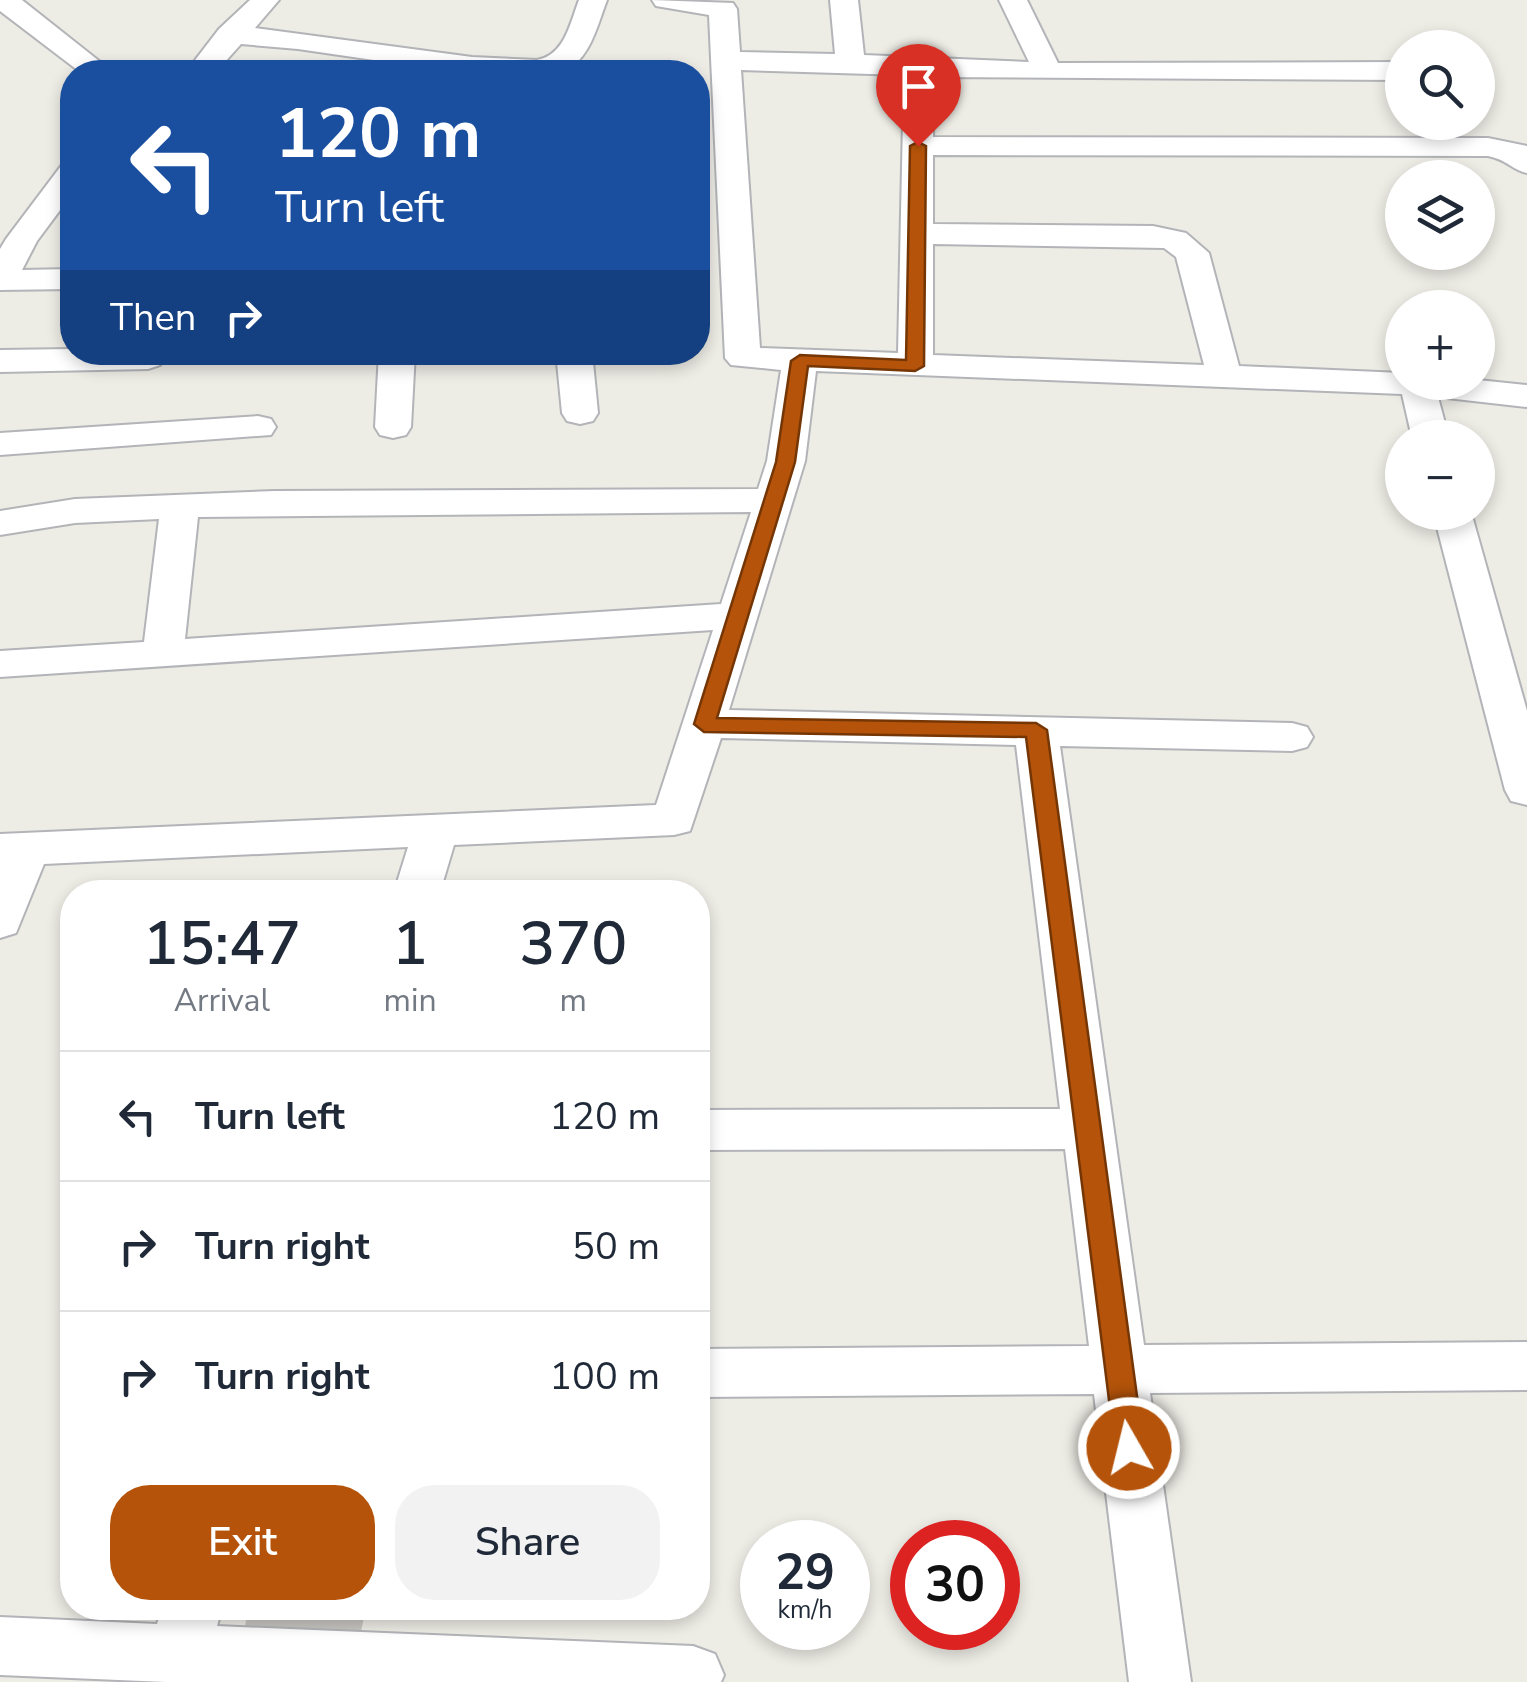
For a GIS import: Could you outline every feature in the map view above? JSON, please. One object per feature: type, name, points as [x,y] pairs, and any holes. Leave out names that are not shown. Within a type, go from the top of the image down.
[{"type":"street","points":[[4,0],[82,60]]},
{"type":"street","points":[[209,60],[265,0]]},
{"type":"street","points":[[564,60],[593,0]]},
{"type":"street","points":[[666,0],[723,9],[726,60],[713,105],[733,182],[743,358],[1385,383]]},
{"type":"street","points":[[844,0],[850,62]]},
{"type":"street","points":[[1013,0],[1047,70]]},
{"type":"street","points":[[229,35],[293,39],[449,60]]},
{"type":"street","points":[[726,60],[850,62],[919,68],[1385,71]]},
{"type":"street","points":[[915,366],[919,68]]},
{"type":"street","points":[[918,146],[1385,137]]},
{"type":"street","points":[[1492,140],[1518,153],[1527,164]]},
{"type":"street","points":[[710,183],[733,182]]},
{"type":"street","points":[[60,190],[22,239],[0,280],[60,279]]},
{"type":"street","points":[[917,234],[1153,236],[1174,240],[1192,252],[1226,379]]},
{"type":"street","points":[[710,262],[737,262]]},
{"type":"street","points":[[0,361],[60,360]]},
{"type":"street","points":[[0,921],[13,849],[674,820],[786,462],[800,361]]},
{"type":"street","points":[[393,427],[397,365]]},
{"type":"street","points":[[575,365],[580,413]]},
{"type":"street","points":[[1495,393],[1527,396]]},
{"type":"street","points":[[0,444],[258,427]]},
{"type":"street","points":[[0,523],[75,511],[180,506],[774,500]]},
{"type":"street","points":[[163,653],[180,506]]},
{"type":"street","points":[[1457,530],[1527,790]]},
{"type":"street","points":[[0,664],[738,616]]},
{"type":"street","points":[[704,724],[1292,737]]},
{"type":"street","points":[[1036,730],[1160,1682]]},
{"type":"street","points":[[421,880],[436,830]]},
{"type":"street","points":[[710,1130],[1088,1128]]},
{"type":"street","points":[[710,1374],[1527,1366]]},
{"type":"street","points":[[0,1646],[191,1650],[693,1675]]},
{"type":"building","points":[[246,1620],[363,1620],[360,1636],[244,1633]]},
{"type":"route","points":[[918,146],[915,366],[800,361],[786,462],[704,724],[1036,730],[1129,1448]]}]
